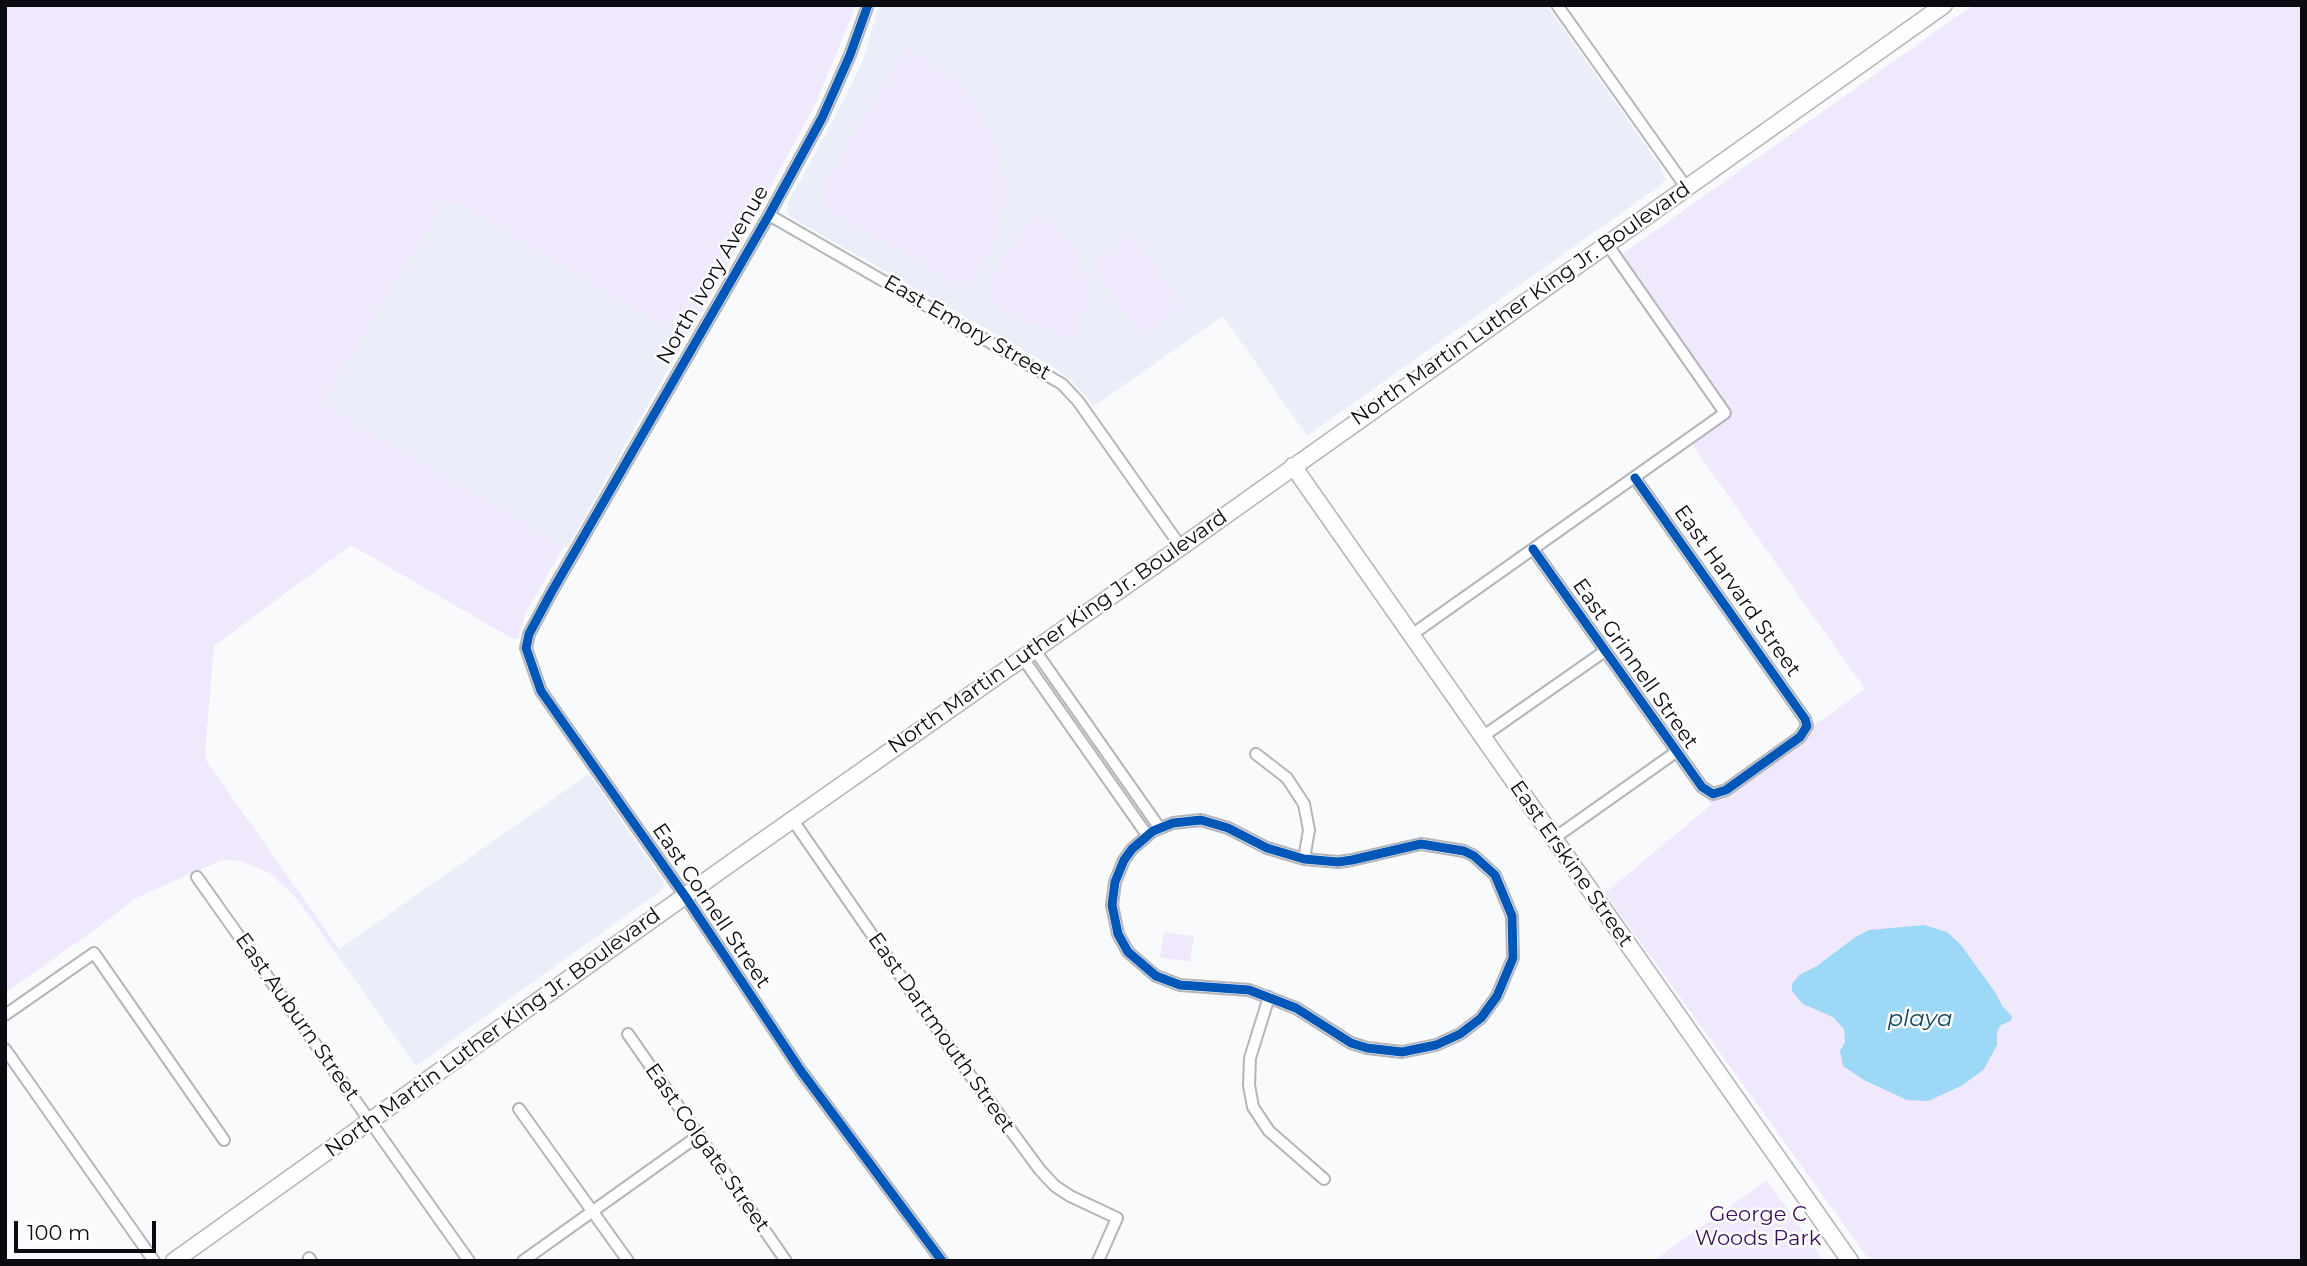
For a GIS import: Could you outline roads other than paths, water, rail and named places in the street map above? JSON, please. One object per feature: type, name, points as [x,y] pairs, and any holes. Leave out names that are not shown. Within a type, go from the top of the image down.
[{"type":"main road","name":"North Martin Luther King Jr. Boulevard","points":[[174,1261],[685,895],[1181,547],[1944,5]]},
{"type":"main road","name":"East Erskine Street","points":[[1293,466],[1850,1261]]},
{"type":"street","name":"North Ivory Avenue","points":[[573,554],[769,215],[836,89],[868,5]]},
{"type":"street","points":[[1557,5],[1686,187]]},
{"type":"street","name":"East Emory Street","points":[[769,215],[1062,384],[1078,401],[1181,547]]},
{"type":"street","points":[[1410,636],[1725,413],[1607,244]]},
{"type":"street","name":"East Harvard Street","points":[[1635,478],[1802,713],[1807,726],[1800,737],[1726,790],[1713,794]]},
{"type":"street","name":"East Grinnell Street","points":[[1533,549],[1676,752],[1702,787],[1713,794]]},
{"type":"street","name":"East Cornell Street","points":[[573,554],[529,634],[526,648],[541,691],[685,895],[801,1071],[943,1261]]},
{"type":"street","points":[[1482,737],[1605,651]]},
{"type":"street","points":[[1028,653],[1159,827]]},
{"type":"street","points":[[1028,653],[1147,835]]},
{"type":"street","points":[[1553,839],[1676,752]]},
{"type":"street","points":[[1256,754],[1287,778],[1304,804],[1309,831],[1304,859]]},
{"type":"street","name":"East Dartmouth Street","points":[[792,820],[953,1052],[1040,1170],[1055,1186],[1070,1196],[1117,1218],[1098,1261]]},
{"type":"street","points":[[1201,820],[1228,828],[1267,848],[1304,859],[1338,862],[1421,844],[1464,851],[1488,866],[1495,875],[1512,916],[1513,958],[1504,984],[1481,1018],[1470,1028],[1447,1041],[1420,1050],[1384,1051],[1351,1043],[1311,1016],[1269,997],[1233,988],[1168,982],[1146,970],[1128,952],[1114,926],[1113,892],[1124,860],[1147,835],[1159,827],[1201,820]]},
{"type":"street","name":"East Auburn Street","points":[[197,877],[469,1261]]},
{"type":"street","points":[[5,1015],[94,953],[224,1140]]},
{"type":"street","points":[[1269,997],[1251,1058],[1249,1085],[1253,1108],[1269,1131],[1324,1179]]},
{"type":"street","name":"East Colgate Street","points":[[628,1034],[786,1261]]},
{"type":"street","points":[[5,1049],[154,1261]]},
{"type":"street","points":[[519,1109],[628,1261]]},
{"type":"street","points":[[523,1261],[698,1136]]},
{"type":"water","name":"playa","points":[[1924,925],[1947,932],[1961,945],[2012,1016],[2011,1021],[2001,1025],[1997,1032],[1997,1045],[1984,1069],[1963,1085],[1928,1101],[1907,1100],[1864,1080],[1843,1066],[1840,1051],[1845,1042],[1844,1029],[1833,1017],[1803,1004],[1792,991],[1792,984],[1799,975],[1817,966],[1869,930]]},
{"type":"park label","name":"George C Woods Park","points":[[1758,1227]]}]
